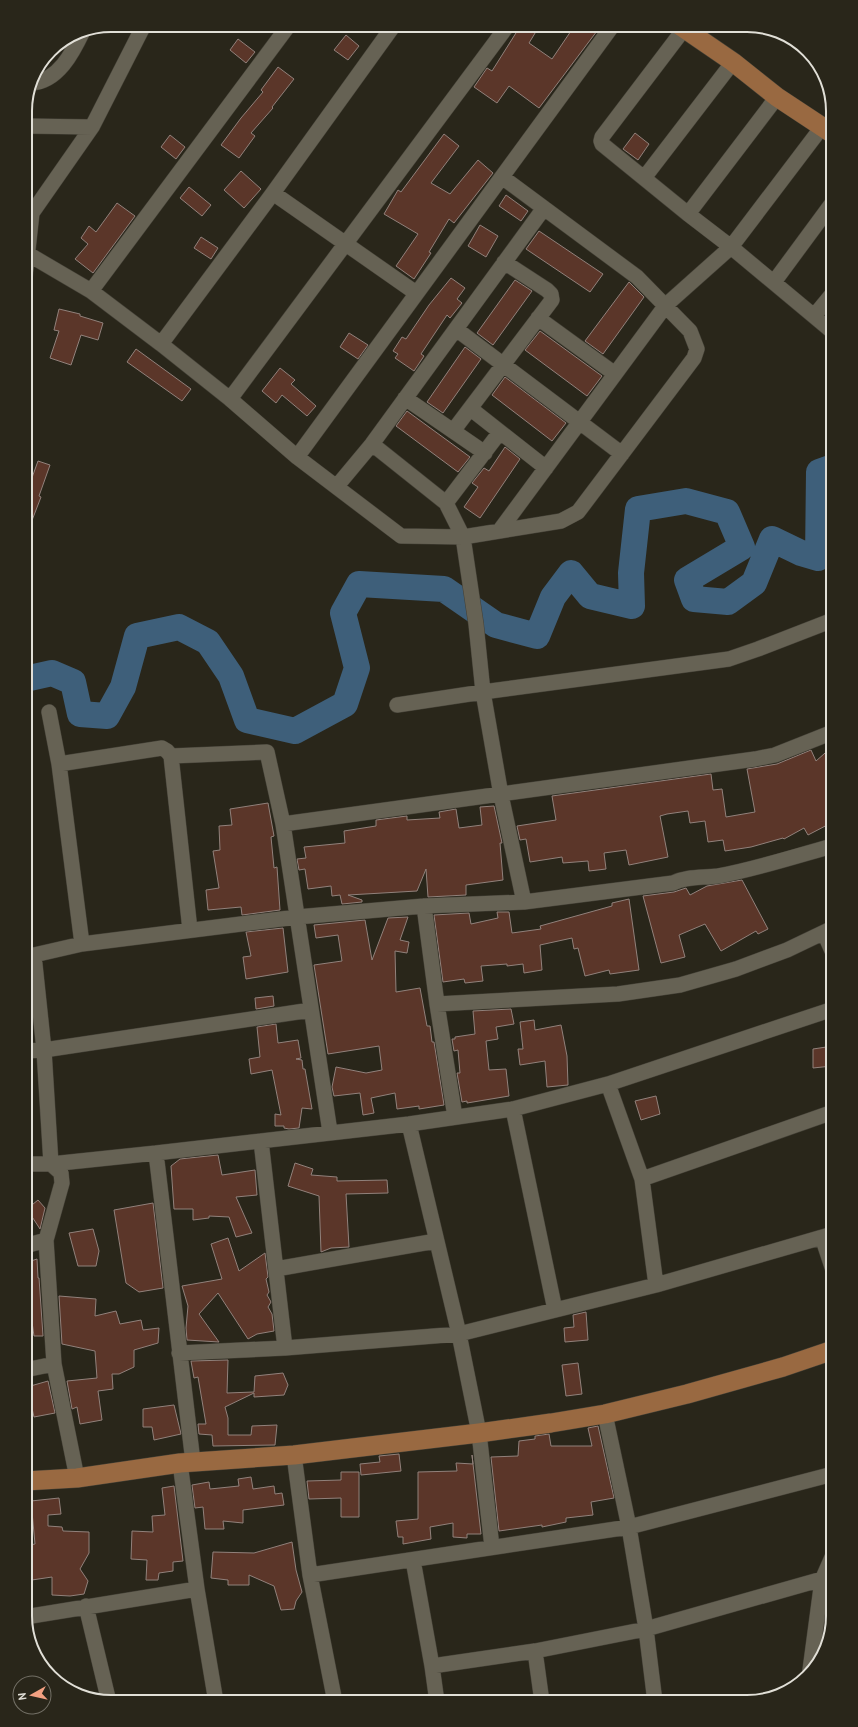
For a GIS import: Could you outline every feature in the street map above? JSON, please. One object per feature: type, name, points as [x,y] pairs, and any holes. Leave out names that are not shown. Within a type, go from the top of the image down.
[{"type":"main road","points":[[688,32],[733,62],[777,97],[826,129]]},
{"type":"main road","points":[[32,1481],[77,1478],[186,1463],[294,1455],[479,1433],[605,1414],[687,1394],[783,1367],[826,1352]]},
{"type":"street","points":[[32,210],[92,127],[140,32]]},
{"type":"street","points":[[91,291],[284,32]]},
{"type":"street","points":[[161,344],[273,193],[389,32]]},
{"type":"street","points":[[230,399],[346,245],[503,32]]},
{"type":"street","points":[[297,457],[608,32]]},
{"type":"street","points":[[677,32],[602,137],[602,144],[688,214],[731,246],[826,326]]},
{"type":"street","points":[[37,83],[58,72],[79,39]]},
{"type":"street","points":[[644,178],[733,62]]},
{"type":"street","points":[[688,214],[777,97]]},
{"type":"street","points":[[32,126],[92,127]]},
{"type":"street","points":[[500,530],[666,305],[731,246],[826,132]]},
{"type":"street","points":[[32,256],[91,291],[161,344],[230,399],[297,457],[401,536],[463,537],[561,521],[578,512],[694,358],[697,349],[690,331],[637,277],[502,177]]},
{"type":"street","points":[[273,193],[416,293]]},
{"type":"street","points":[[337,486],[372,444],[544,208]]},
{"type":"street","points":[[774,282],[826,211]]},
{"type":"street","points":[[453,431],[552,300],[551,294],[504,262]]},
{"type":"street","points":[[814,316],[826,301]]},
{"type":"street","points":[[538,318],[615,374]]},
{"type":"street","points":[[456,329],[622,454]]},
{"type":"street","points":[[405,398],[485,453]]},
{"type":"street","points":[[471,409],[546,468]]},
{"type":"street","points":[[446,503],[500,432]]},
{"type":"street","points":[[372,444],[446,503],[463,537],[476,624],[483,692],[501,795],[524,902]]},
{"type":"street","points":[[397,705],[729,659],[826,623]]},
{"type":"street","points":[[49,712],[59,764],[82,944]]},
{"type":"street","points":[[283,824],[755,759],[775,755],[826,735]]},
{"type":"street","points":[[59,764],[162,748],[171,756],[190,930]]},
{"type":"street","points":[[171,756],[267,752],[283,824],[330,1132]]},
{"type":"street","points":[[32,954],[82,944],[297,917],[424,906],[524,902],[673,883],[682,878],[716,876],[826,848]]},
{"type":"street","points":[[424,906],[437,1004],[455,1117]]},
{"type":"street","points":[[437,1004],[618,994],[680,985],[736,969],[787,950],[826,931]]},
{"type":"street","points":[[32,974],[44,1050],[51,1164],[61,1173],[62,1183],[46,1240],[54,1364],[77,1478]]},
{"type":"street","points":[[32,1051],[311,1010]]},
{"type":"street","points":[[32,1164],[51,1164],[261,1141],[409,1124],[513,1109],[608,1084],[826,1011]]},
{"type":"street","points":[[608,1084],[642,1179],[656,1285]]},
{"type":"street","points":[[513,1109],[555,1310]]},
{"type":"street","points":[[642,1179],[826,1114]]},
{"type":"street","points":[[409,1124],[459,1334],[479,1433],[492,1547]]},
{"type":"street","points":[[261,1141],[285,1348]]},
{"type":"street","points":[[156,1153],[179,1353],[186,1463],[197,1589],[215,1695]]},
{"type":"street","points":[[179,1353],[285,1348],[459,1334],[656,1285],[826,1237]]},
{"type":"street","points":[[32,1244],[46,1240]]},
{"type":"street","points":[[276,1269],[436,1241]]},
{"type":"street","points":[[32,1369],[54,1364]]},
{"type":"street","points":[[605,1414],[629,1527],[646,1629],[654,1695]]},
{"type":"street","points":[[294,1455],[310,1575],[334,1695]]},
{"type":"street","points":[[310,1575],[629,1527],[826,1476]]},
{"type":"street","points":[[413,1560],[436,1695]]},
{"type":"street","points":[[432,1666],[535,1651],[646,1629],[826,1578]]},
{"type":"street","points":[[811,1662],[826,1583]]},
{"type":"street","points":[[32,1616],[197,1589]]},
{"type":"street","points":[[86,1606],[107,1695]]},
{"type":"street","points":[[535,1651],[541,1695]]},
{"type":"building","points":[[517,32],[536,32],[529,43],[552,59],[570,32],[596,32],[539,108],[509,86],[497,103],[474,87],[487,68],[492,71]]},
{"type":"building","points":[[346,35],[359,46],[348,60],[334,50]]},
{"type":"building","points":[[238,39],[255,52],[246,63],[230,50]]},
{"type":"building","points":[[278,67],[294,79],[272,107],[273,108],[251,133],[255,136],[239,158],[221,145],[263,92],[261,90]]},
{"type":"building","points":[[635,133],[649,144],[638,160],[623,149]]},
{"type":"building","points":[[444,134],[459,146],[431,183],[450,194],[478,160],[493,173],[454,223],[449,219],[429,252],[431,253],[414,279],[396,266],[418,234],[384,214],[398,190],[401,192]]},
{"type":"building","points":[[170,135],[185,147],[176,159],[161,147]]},
{"type":"building","points":[[241,171],[261,189],[244,208],[224,190]]},
{"type":"building","points":[[189,187],[211,205],[202,216],[180,198]]},
{"type":"building","points":[[506,195],[528,211],[521,221],[499,206]]},
{"type":"building","points":[[117,203],[135,216],[93,273],[75,259],[88,244],[81,238],[89,226],[96,232]]},
{"type":"building","points":[[480,225],[498,236],[486,257],[468,246]]},
{"type":"building","points":[[539,231],[603,274],[590,292],[526,249]]},
{"type":"building","points":[[201,237],[218,248],[211,259],[194,248]]},
{"type":"building","points":[[451,278],[465,288],[457,299],[462,303],[450,318],[447,315],[421,354],[424,356],[414,371],[395,358],[398,354],[393,351],[402,337],[406,339],[429,305]]},
{"type":"building","points":[[515,280],[532,291],[493,345],[477,333]]},
{"type":"building","points":[[629,282],[644,297],[603,354],[585,341]]},
{"type":"building","points":[[59,309],[80,314],[80,316],[103,323],[98,340],[81,335],[71,365],[50,358],[59,331],[54,330]]},
{"type":"building","points":[[540,331],[602,376],[587,396],[525,350]]},
{"type":"building","points":[[349,333],[368,345],[358,359],[340,347]]},
{"type":"building","points":[[465,347],[481,359],[443,413],[427,402]]},
{"type":"building","points":[[136,349],[191,389],[182,401],[127,362]]},
{"type":"building","points":[[280,368],[295,380],[291,384],[316,406],[307,416],[282,395],[276,403],[262,391]]},
{"type":"building","points":[[505,377],[566,423],[552,441],[492,395]]},
{"type":"building","points":[[407,411],[470,457],[458,472],[396,426]]},
{"type":"building","points":[[505,447],[520,459],[480,518],[464,507],[478,487],[472,483],[484,468],[489,471]]},
{"type":"building","points":[[38,461],[50,465],[39,496],[41,497],[32,520],[32,478]]},
{"type":"building","points":[[811,750],[816,761],[826,752],[826,826],[808,835],[804,828],[784,839],[783,838],[751,847],[725,851],[723,840],[708,842],[705,821],[690,823],[688,811],[667,814],[660,816],[668,857],[629,865],[626,850],[604,853],[606,869],[589,871],[588,861],[563,863],[562,857],[530,862],[526,839],[520,840],[517,826],[556,820],[552,796],[711,774],[713,790],[722,789],[726,817],[755,812],[747,769],[777,764]]},
{"type":"building","points":[[268,803],[274,836],[271,837],[274,868],[277,867],[280,910],[242,915],[241,907],[208,910],[206,890],[219,888],[213,851],[220,850],[219,826],[232,825],[230,809]]},
{"type":"building","points":[[494,806],[502,843],[500,843],[503,880],[466,885],[466,895],[428,897],[426,869],[417,891],[348,895],[362,900],[362,902],[342,904],[340,895],[332,896],[331,886],[308,889],[305,869],[299,870],[297,859],[306,858],[304,847],[345,843],[344,831],[376,826],[376,820],[407,816],[407,820],[440,818],[439,812],[456,809],[459,828],[482,825],[480,807]]},
{"type":"building","points":[[742,880],[768,929],[758,934],[756,931],[721,951],[705,924],[679,935],[685,957],[661,963],[643,896],[674,892],[686,888],[690,895],[707,886]]},
{"type":"building","points":[[629,899],[639,970],[610,974],[609,970],[585,976],[578,948],[574,949],[572,938],[540,945],[542,970],[524,973],[523,964],[507,966],[507,964],[481,966],[483,981],[465,983],[464,979],[443,982],[434,915],[469,913],[471,924],[498,918],[497,912],[509,912],[512,933],[541,929],[540,926],[612,906],[612,903]]},
{"type":"building","points":[[408,917],[400,940],[409,942],[407,953],[395,951],[396,992],[420,988],[427,1026],[430,1026],[432,1042],[434,1042],[444,1105],[419,1109],[419,1106],[397,1109],[395,1093],[371,1098],[374,1113],[363,1115],[360,1093],[334,1096],[332,1087],[336,1067],[366,1073],[382,1070],[379,1046],[328,1054],[314,965],[342,961],[338,935],[316,938],[314,925],[365,920],[372,960],[388,918]]},
{"type":"building","points":[[283,928],[288,972],[246,979],[243,957],[251,956],[246,932]]},
{"type":"building","points":[[273,996],[274,1006],[256,1009],[255,998]]},
{"type":"building","points":[[511,1009],[514,1024],[496,1027],[498,1039],[486,1041],[489,1070],[506,1069],[509,1096],[467,1103],[467,1101],[462,1102],[457,1073],[460,1073],[458,1050],[454,1051],[452,1039],[455,1039],[455,1037],[475,1034],[473,1011]]},
{"type":"building","points":[[534,1020],[535,1030],[561,1025],[567,1056],[568,1085],[547,1087],[545,1061],[520,1065],[518,1049],[523,1049],[520,1022]]},
{"type":"building","points":[[276,1024],[278,1043],[298,1040],[301,1058],[296,1059],[302,1060],[303,1069],[305,1069],[312,1109],[302,1108],[299,1128],[289,1129],[284,1128],[284,1126],[275,1126],[275,1114],[281,1115],[272,1070],[251,1074],[249,1059],[260,1057],[257,1027]]},
{"type":"building","points":[[826,1047],[826,1067],[813,1068],[813,1049]]},
{"type":"building","points":[[656,1096],[660,1114],[641,1120],[635,1101]]},
{"type":"building","points":[[218,1155],[222,1175],[255,1170],[257,1195],[236,1197],[252,1233],[236,1237],[229,1217],[209,1216],[209,1218],[193,1220],[193,1209],[174,1209],[171,1166],[180,1159]]},
{"type":"building","points":[[295,1163],[313,1169],[311,1175],[337,1177],[337,1181],[387,1180],[388,1193],[346,1194],[349,1247],[331,1248],[321,1252],[319,1196],[288,1186]]},
{"type":"building","points":[[38,1200],[45,1208],[40,1229],[32,1217],[32,1205]]},
{"type":"building","points":[[153,1203],[163,1288],[139,1292],[126,1283],[114,1210]]},
{"type":"building","points":[[93,1229],[99,1251],[96,1266],[78,1266],[69,1233]]},
{"type":"building","points":[[228,1238],[239,1271],[265,1253],[268,1277],[266,1279],[269,1292],[267,1295],[271,1302],[268,1307],[272,1314],[274,1331],[257,1334],[248,1339],[218,1293],[199,1314],[219,1342],[187,1340],[186,1328],[188,1306],[182,1286],[222,1279],[211,1244]]},
{"type":"building","points":[[37,1259],[43,1336],[34,1336],[32,1322],[32,1261]]},
{"type":"building","points":[[59,1296],[96,1299],[95,1316],[116,1311],[120,1324],[141,1320],[143,1330],[159,1328],[158,1343],[134,1350],[134,1367],[119,1374],[112,1374],[113,1389],[98,1391],[102,1420],[80,1424],[77,1407],[72,1409],[67,1381],[97,1378],[95,1351],[62,1344]]},
{"type":"building","points":[[586,1312],[588,1340],[565,1342],[564,1328],[574,1327],[573,1315]]},
{"type":"building","points":[[228,1360],[227,1393],[254,1392],[255,1376],[283,1373],[288,1385],[284,1395],[254,1397],[254,1393],[225,1407],[228,1418],[228,1435],[251,1435],[252,1426],[277,1425],[275,1445],[213,1446],[212,1435],[199,1434],[198,1424],[206,1424],[198,1377],[194,1378],[191,1361]]},
{"type":"building","points":[[578,1363],[582,1394],[566,1396],[562,1365]]},
{"type":"building","points":[[48,1381],[55,1413],[34,1417],[32,1408],[32,1386]]},
{"type":"building","points":[[174,1405],[181,1434],[154,1440],[152,1427],[143,1427],[143,1409]]},
{"type":"building","points":[[598,1426],[614,1498],[591,1502],[593,1515],[566,1518],[566,1522],[542,1527],[542,1525],[499,1531],[491,1457],[518,1456],[519,1441],[535,1439],[535,1436],[549,1434],[551,1446],[592,1446],[588,1428]]},
{"type":"building","points":[[399,1454],[401,1471],[361,1475],[360,1464],[380,1462],[379,1456]]},
{"type":"building","points":[[472,1455],[481,1534],[467,1534],[467,1538],[453,1537],[453,1523],[430,1527],[431,1539],[403,1544],[403,1537],[398,1537],[396,1521],[418,1519],[418,1472],[457,1471],[456,1463],[473,1464]]},
{"type":"building","points":[[341,1472],[359,1472],[359,1517],[341,1517],[341,1498],[309,1499],[307,1481],[341,1480]]},
{"type":"building","points":[[251,1477],[253,1489],[274,1486],[275,1494],[282,1493],[284,1505],[243,1510],[243,1523],[223,1521],[224,1529],[205,1529],[203,1507],[195,1508],[192,1485],[209,1482],[210,1489],[239,1486],[238,1479]]},
{"type":"building","points":[[174,1486],[183,1561],[173,1562],[173,1571],[159,1573],[158,1580],[146,1580],[147,1560],[131,1559],[132,1531],[153,1532],[152,1516],[165,1515],[162,1488]]},
{"type":"building","points":[[59,1498],[61,1514],[48,1515],[48,1526],[62,1527],[63,1531],[89,1532],[89,1553],[80,1569],[88,1581],[84,1594],[70,1596],[52,1595],[52,1577],[32,1580],[32,1545],[35,1544],[32,1501]]},
{"type":"building","points":[[292,1542],[296,1570],[302,1592],[296,1601],[294,1609],[281,1610],[274,1586],[249,1575],[249,1585],[228,1585],[228,1580],[211,1578],[213,1552],[254,1553]]},
{"type":"waterway","points":[[32,677],[52,673],[73,682],[80,714],[107,716],[123,687],[137,636],[179,627],[208,642],[231,676],[247,720],[295,731],[345,704],[357,668],[343,613],[359,584],[444,589],[496,625],[537,636],[553,597],[571,573],[590,596],[632,606],[631,573],[638,509],[686,501],[727,512],[742,547],[687,580],[694,599],[728,602],[754,583],[772,539],[801,553],[818,558],[819,472],[826,470]]}]
